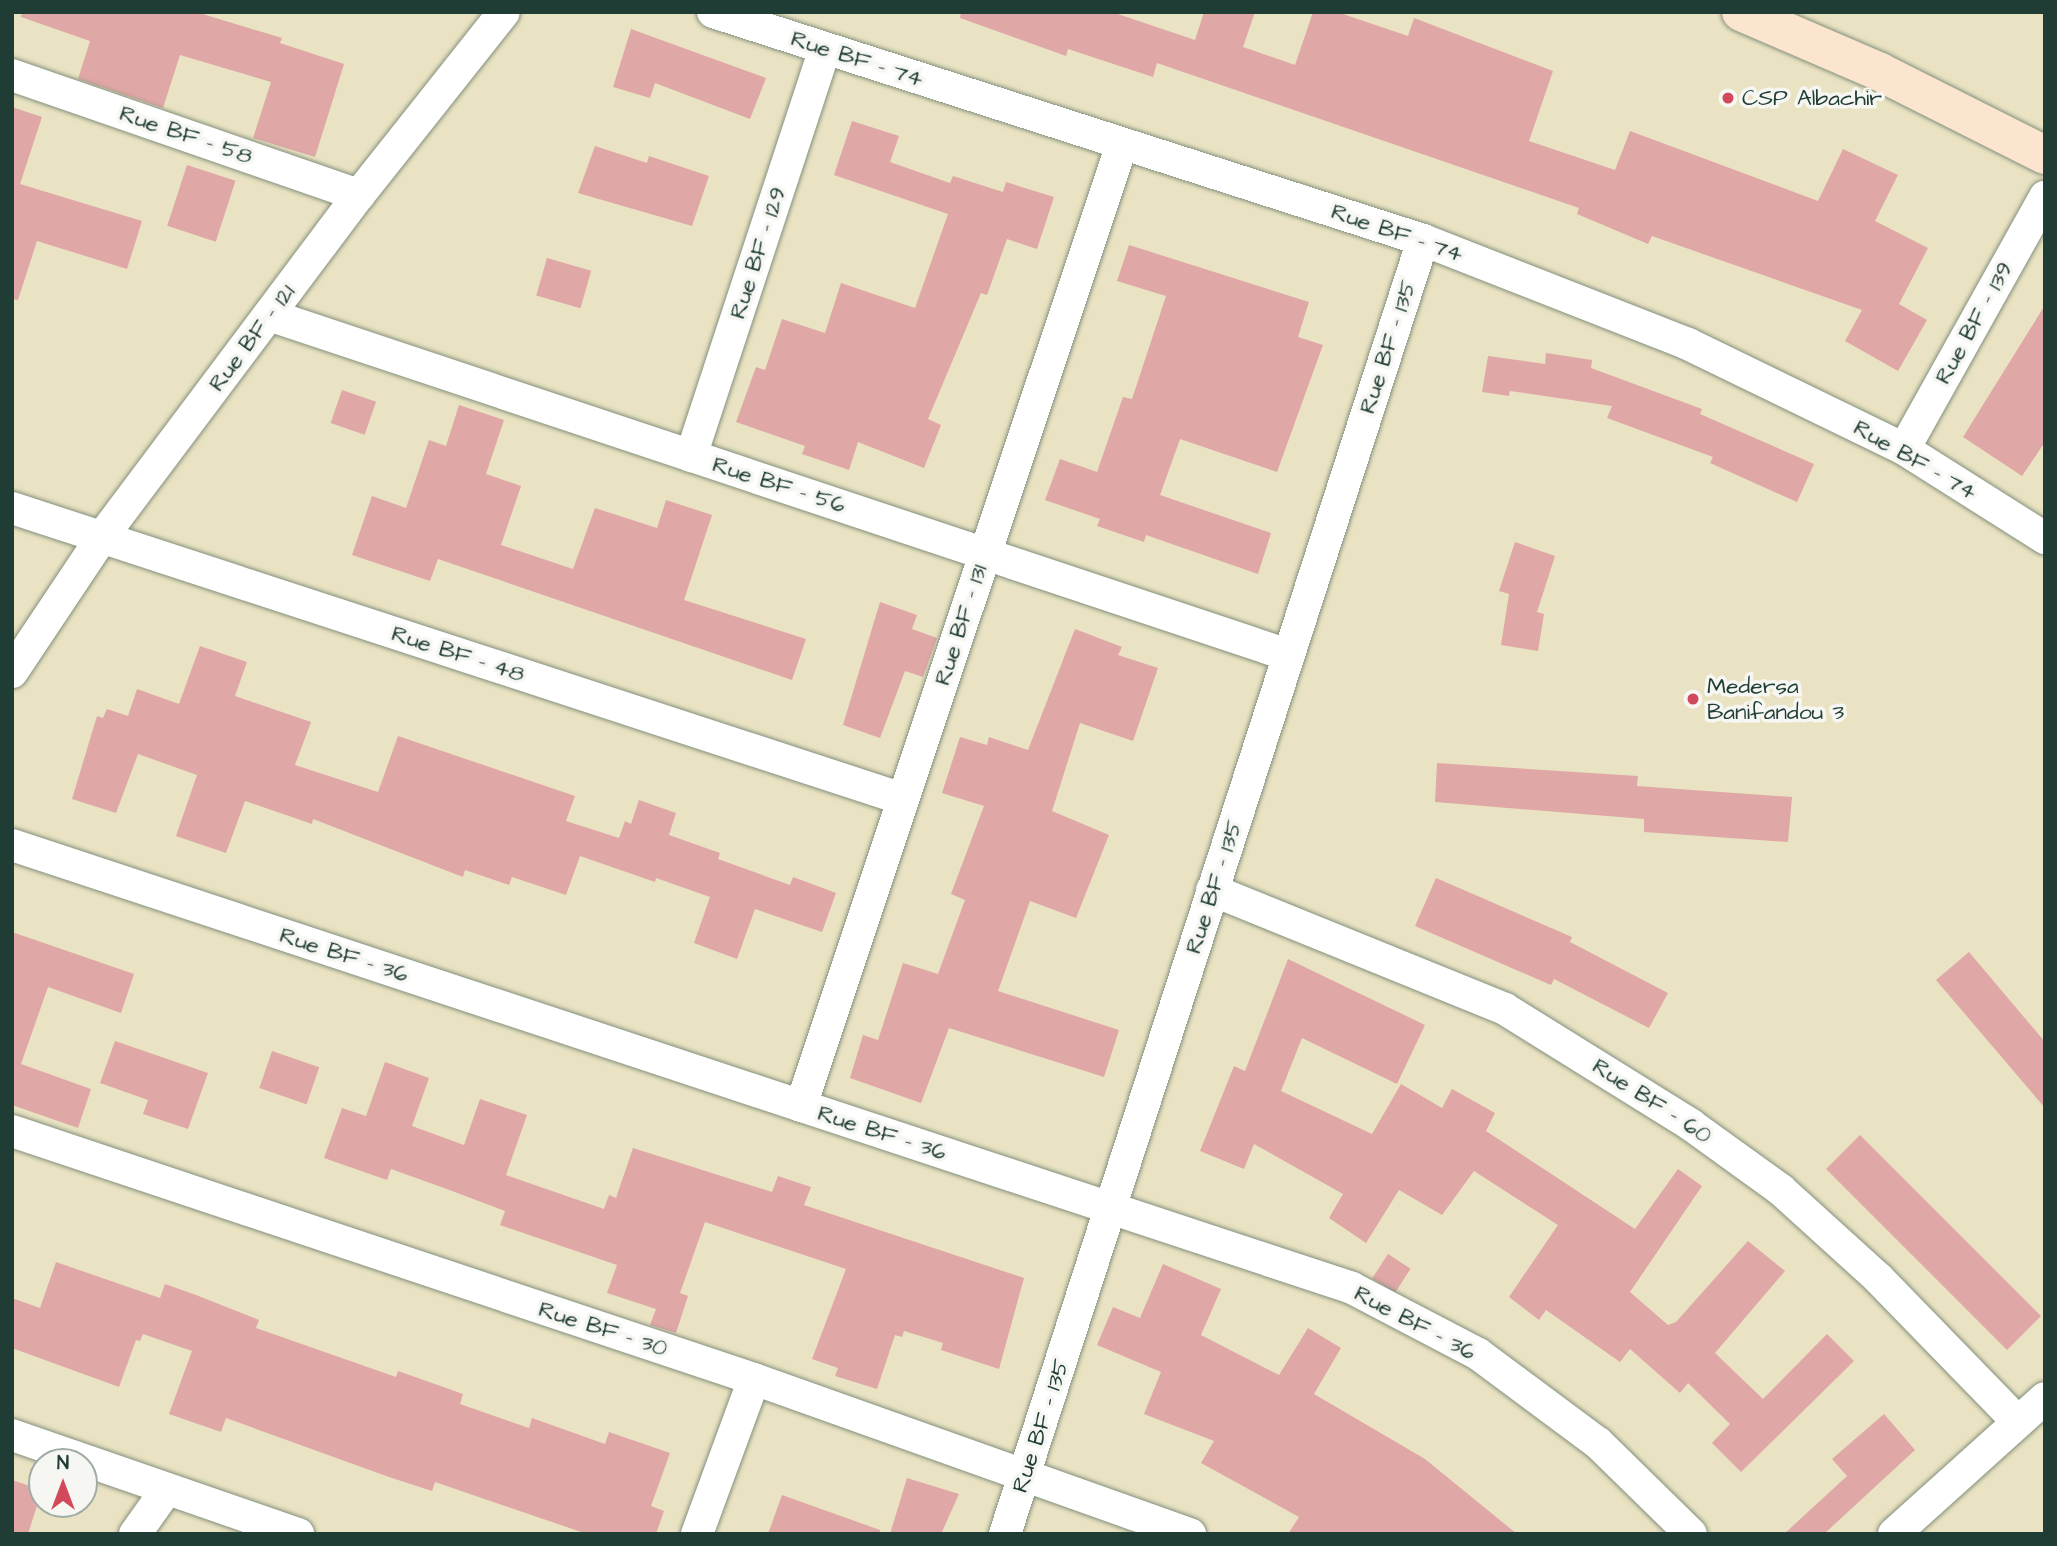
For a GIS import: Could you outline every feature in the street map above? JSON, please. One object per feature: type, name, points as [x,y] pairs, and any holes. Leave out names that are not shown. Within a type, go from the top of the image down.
[{"type":"main road","points":[[1741,12],[1880,72],[2045,155]]},
{"type":"street","name":"Rue BF - 121","points":[[12,672],[102,537],[359,195],[505,12]]},
{"type":"street","name":"Rue BF - 74","points":[[713,12],[1423,240],[1688,344],[1904,449],[2045,538]]},
{"type":"street","name":"Rue BF - 129","points":[[691,456],[825,49]]},
{"type":"street","name":"Rue BF - 58","points":[[12,75],[359,195]]},
{"type":"street","name":"Rue BF - 131","points":[[801,1106],[1122,144]]},
{"type":"street","name":"Rue BF - 139","points":[[1904,449],[2045,197]]},
{"type":"street","name":"Rue BF - 135","points":[[1005,1534],[1113,1209],[1212,890],[1423,240]]},
{"type":"street","name":"Rue BF - 56","points":[[269,315],[1288,655]]},
{"type":"street","name":"Rue BF - 48","points":[[12,508],[903,799]]},
{"type":"street","name":"Rue BF - 36","points":[[12,845],[1352,1288],[1478,1354],[1598,1443],[1691,1534]]},
{"type":"street","name":"Rue BF - 60","points":[[1212,890],[1363,948],[1505,1009],[1691,1125],[1781,1190],[1820,1225],[1948,1345],[2018,1422]]},
{"type":"street","name":"Rue BF - 30","points":[[12,1131],[754,1379],[1190,1534]]},
{"type":"street","points":[[697,1534],[754,1379]]},
{"type":"street","points":[[1894,1534],[2045,1398]]},
{"type":"street","points":[[12,1435],[298,1534]]},
{"type":"street","points":[[135,1534],[167,1489]]},
{"type":"building","points":[[22,12],[196,12],[282,38],[280,43],[344,64],[315,157],[253,138],[271,82],[180,55],[163,108],[78,79],[90,41],[21,17]]},
{"type":"building","points":[[961,12],[1112,12],[1195,40],[1204,12],[1255,12],[1243,47],[1295,65],[1313,12],[1337,12],[1408,36],[1414,18],[1553,71],[1529,141],[1615,170],[1630,131],[1818,201],[1843,149],[1898,175],[1875,221],[1928,248],[1899,304],[1927,320],[1898,371],[1845,341],[1862,310],[1652,236],[1648,244],[1577,214],[1579,208],[1157,63],[1153,77],[1068,49],[1066,56],[960,18]]},
{"type":"building","points":[[631,29],[766,78],[750,119],[655,83],[650,98],[613,87]]},
{"type":"building","points":[[12,107],[42,117],[20,184],[142,221],[127,269],[37,241],[18,300],[12,299]]},
{"type":"building","points":[[852,121],[899,136],[890,162],[950,183],[953,176],[1003,192],[1006,182],[1054,197],[1037,249],[1007,239],[987,295],[981,293],[928,419],[941,425],[924,468],[858,442],[849,470],[802,454],[805,446],[736,422],[756,367],[765,370],[782,319],[825,333],[841,283],[915,308],[948,214],[834,175]]},
{"type":"building","points":[[595,146],[647,163],[649,156],[709,176],[692,226],[578,193]]},
{"type":"building","points":[[187,165],[236,181],[216,242],[167,226]]},
{"type":"building","points":[[1129,245],[1309,302],[1298,337],[1323,345],[1277,472],[1180,439],[1160,495],[1271,533],[1258,574],[1146,535],[1144,542],[1097,526],[1100,519],[1045,500],[1060,459],[1097,472],[1123,397],[1132,399],[1166,296],[1117,281]]},
{"type":"building","points":[[547,258],[591,271],[580,308],[536,295]]},
{"type":"building","points":[[2045,305],[2045,442],[2022,476],[1963,437]]},
{"type":"building","points":[[1546,353],[1592,360],[1591,368],[1702,409],[1700,414],[1814,464],[1797,502],[1710,463],[1713,457],[1607,418],[1612,406],[1510,391],[1509,396],[1482,392],[1488,356],[1545,364]]},
{"type":"building","points":[[342,390],[376,402],[365,435],[331,423]]},
{"type":"building","points":[[459,405],[504,420],[486,474],[521,486],[501,545],[573,569],[595,508],[657,528],[666,500],[712,515],[684,600],[806,639],[792,680],[438,559],[430,581],[352,555],[372,496],[406,508],[429,440],[446,446]]},
{"type":"building","points":[[1515,542],[1555,556],[1537,612],[1544,614],[1538,651],[1501,645],[1509,594],[1499,591]]},
{"type":"building","points":[[880,602],[917,615],[912,629],[937,638],[923,677],[905,671],[880,738],[843,725]]},
{"type":"building","points":[[1075,629],[1122,647],[1118,655],[1158,668],[1133,741],[1080,723],[1052,811],[1109,835],[1076,918],[1030,901],[998,991],[1119,1030],[1104,1077],[949,1028],[921,1103],[850,1078],[863,1035],[878,1040],[903,963],[938,974],[965,900],[951,894],[984,806],[942,793],[960,737],[987,745],[989,737],[1028,750]]},
{"type":"building","points":[[200,646],[247,662],[235,696],[311,722],[295,765],[378,792],[398,736],[575,796],[566,821],[619,838],[625,821],[631,824],[639,800],[676,813],[669,835],[720,853],[718,859],[790,885],[793,877],[836,893],[822,932],[755,909],[737,959],[694,943],[710,897],[656,878],[655,882],[580,856],[566,895],[512,877],[509,885],[465,870],[463,877],[313,819],[312,824],[245,801],[226,853],[176,836],[197,775],[138,754],[116,813],[72,799],[97,716],[103,718],[107,709],[128,716],[137,689],[179,704]]},
{"type":"building","points":[[1437,763],[1638,776],[1637,786],[1792,797],[1788,842],[1644,832],[1644,819],[1435,802]]},
{"type":"building","points":[[1436,878],[1572,937],[1570,942],[1668,993],[1649,1028],[1554,979],[1551,985],[1415,926]]},
{"type":"building","points":[[12,932],[134,974],[121,1013],[48,987],[21,1064],[91,1089],[78,1128],[12,1105]]},
{"type":"building","points":[[1969,952],[2045,1042],[2045,1108],[1936,980]]},
{"type":"building","points":[[1288,959],[1425,1025],[1397,1084],[1302,1038],[1281,1091],[1372,1134],[1401,1084],[1442,1108],[1452,1089],[1495,1113],[1486,1131],[1635,1229],[1678,1169],[1702,1186],[1630,1292],[1668,1325],[1676,1322],[1748,1241],[1785,1271],[1715,1353],[1763,1399],[1827,1334],[1854,1361],[1741,1472],[1712,1443],[1730,1424],[1688,1383],[1680,1393],[1630,1349],[1620,1362],[1546,1310],[1539,1320],[1509,1297],[1558,1225],[1474,1171],[1442,1215],[1399,1190],[1366,1243],[1329,1218],[1343,1194],[1254,1144],[1244,1169],[1200,1151],[1234,1066],[1245,1071]]},
{"type":"building","points":[[115,1041],[208,1073],[188,1129],[143,1114],[148,1100],[100,1083]]},
{"type":"building","points":[[272,1051],[319,1067],[307,1104],[259,1088]]},
{"type":"building","points":[[385,1062],[429,1078],[412,1126],[464,1145],[480,1099],[527,1115],[506,1175],[604,1209],[609,1195],[616,1198],[633,1148],[772,1192],[778,1176],[811,1187],[804,1205],[1024,1278],[999,1369],[941,1350],[943,1343],[904,1331],[902,1337],[895,1335],[877,1389],[835,1376],[838,1368],[812,1359],[846,1269],[705,1222],[680,1293],[688,1296],[676,1333],[650,1325],[656,1309],[607,1293],[617,1265],[500,1225],[505,1211],[444,1188],[391,1169],[387,1180],[324,1158],[342,1108],[366,1116]]},
{"type":"building","points":[[1860,1135],[2041,1316],[2007,1350],[1826,1169]]},
{"type":"building","points":[[1388,1254],[1411,1269],[1395,1293],[1372,1278]]},
{"type":"building","points":[[56,1262],[160,1298],[165,1284],[259,1320],[256,1328],[396,1377],[398,1371],[463,1394],[460,1404],[529,1428],[532,1418],[605,1444],[609,1432],[670,1453],[651,1506],[664,1511],[656,1534],[587,1534],[435,1482],[432,1491],[226,1418],[221,1432],[169,1414],[192,1351],[143,1334],[140,1341],[136,1340],[119,1387],[12,1348],[12,1298],[40,1308]]},
{"type":"building","points":[[1163,1264],[1221,1289],[1201,1335],[1279,1375],[1308,1328],[1341,1348],[1314,1394],[1425,1459],[1517,1534],[1288,1534],[1299,1517],[1201,1463],[1214,1441],[1144,1414],[1161,1372],[1097,1345],[1113,1307],[1140,1318]]},
{"type":"building","points":[[1884,1414],[1915,1450],[1824,1534],[1784,1534],[1847,1476],[1832,1459]]},
{"type":"building","points":[[907,1478],[959,1494],[941,1534],[890,1534]]},
{"type":"building","points":[[12,1480],[28,1485],[28,1518],[33,1518],[28,1534],[12,1534]]},
{"type":"building","points":[[782,1495],[880,1530],[880,1534],[768,1534]]},
{"type":"place","name":"CSP Albachir","points":[[1728,98]]},
{"type":"place","name":"Medersa Banifandou 3","points":[[1693,699]]}]
